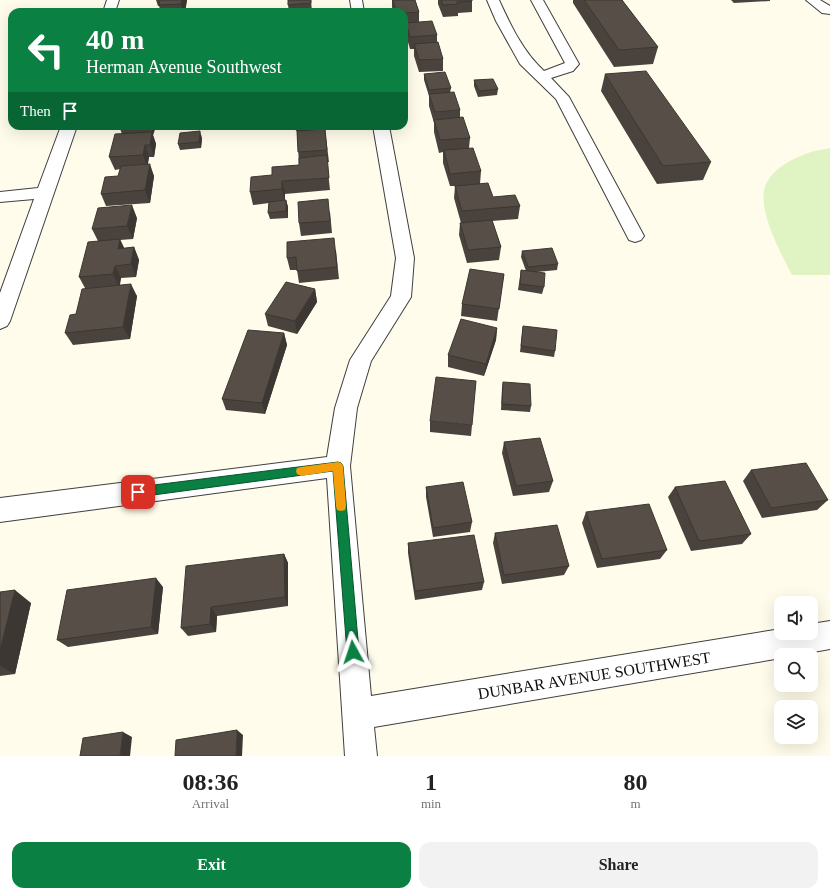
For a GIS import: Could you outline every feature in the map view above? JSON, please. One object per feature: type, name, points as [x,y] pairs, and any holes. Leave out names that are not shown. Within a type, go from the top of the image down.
[{"type":"street","points":[[493,0],[502,21],[525,61],[562,97],[635,236]]},
{"type":"street","points":[[537,0],[572,64],[568,68],[541,77]]},
{"type":"street","points":[[812,0],[829,10]]},
{"type":"street","points":[[0,321],[68,130]]},
{"type":"street","points":[[361,756],[338,466],[346,408],[361,360],[401,297],[405,258],[382,130]]},
{"type":"street","points":[[0,197],[45,193]]},
{"type":"street","points":[[0,510],[338,466]]},
{"type":"street","name":"DUNBAR AVENUE SOUTHWEST","points":[[358,714],[830,635]]},
{"type":"green space","points":[[830,148],[830,275],[792,275],[770,229],[764,204],[764,192],[770,177],[783,166],[806,154]]},
{"type":"building","points":[[160,0],[182,0],[181,4],[159,5]]},
{"type":"building","points":[[288,0],[311,0],[311,3],[288,5]]},
{"type":"building","points":[[393,0],[415,0],[419,12],[408,13],[408,8],[395,8]]},
{"type":"building","points":[[441,0],[472,0],[472,1],[443,5]]},
{"type":"building","points":[[584,0],[622,0],[658,47],[619,50]]},
{"type":"building","points":[[432,21],[437,35],[410,37],[408,23]]},
{"type":"building","points":[[438,42],[443,59],[419,60],[414,44]]},
{"type":"building","points":[[646,71],[711,162],[663,166],[605,74]]},
{"type":"building","points":[[445,72],[451,88],[429,90],[424,74]]},
{"type":"building","points":[[493,79],[498,89],[479,91],[474,80]]},
{"type":"building","points":[[454,92],[460,110],[435,112],[429,94]]},
{"type":"building","points":[[463,117],[470,138],[440,140],[434,120]]},
{"type":"building","points":[[325,130],[327,150],[298,152],[297,131]]},
{"type":"building","points":[[200,131],[199,142],[178,144],[180,133]]},
{"type":"building","points":[[152,132],[150,145],[145,145],[143,155],[109,157],[115,134]]},
{"type":"building","points":[[473,148],[481,171],[450,174],[444,150]]},
{"type":"building","points":[[327,155],[329,178],[282,181],[282,189],[250,192],[251,177],[272,175],[272,167],[299,165],[299,158]]},
{"type":"building","points":[[150,164],[145,190],[101,194],[105,177],[118,176],[121,166]]},
{"type":"building","points":[[488,183],[493,197],[515,195],[520,206],[462,211],[455,186]]},
{"type":"building","points":[[328,199],[330,221],[299,223],[298,202]]},
{"type":"building","points":[[286,200],[286,211],[268,213],[269,202]]},
{"type":"building","points":[[132,205],[127,226],[92,229],[98,208]]},
{"type":"building","points":[[492,220],[501,247],[468,250],[460,223]]},
{"type":"building","points":[[334,238],[337,267],[297,271],[296,257],[287,258],[287,242]]},
{"type":"building","points":[[120,239],[118,249],[134,247],[131,264],[115,266],[113,274],[79,277],[88,242]]},
{"type":"building","points":[[552,248],[558,264],[528,267],[522,251]]},
{"type":"building","points":[[470,269],[504,274],[499,309],[462,304]]},
{"type":"building","points":[[521,270],[545,273],[544,287],[520,284]]},
{"type":"building","points":[[286,282],[315,289],[295,321],[265,314]]},
{"type":"building","points":[[131,284],[123,327],[65,333],[70,315],[76,314],[82,289]]},
{"type":"building","points":[[461,319],[497,328],[486,364],[448,355]]},
{"type":"building","points":[[523,326],[557,330],[555,351],[521,346]]},
{"type":"building","points":[[248,330],[284,333],[262,403],[222,399]]},
{"type":"building","points":[[436,377],[476,381],[472,425],[430,421]]},
{"type":"building","points":[[503,382],[530,384],[531,406],[502,404]]},
{"type":"building","points":[[540,438],[553,481],[516,486],[504,442]]},
{"type":"building","points":[[806,463],[828,500],[771,508],[751,470]]},
{"type":"building","points":[[725,481],[751,534],[699,541],[675,487]]},
{"type":"building","points":[[463,482],[472,522],[433,528],[426,487]]},
{"type":"building","points":[[649,504],[667,550],[602,559],[586,512]]},
{"type":"building","points":[[557,525],[569,566],[504,575],[495,533]]},
{"type":"building","points":[[474,535],[484,582],[415,591],[408,543]]},
{"type":"building","points":[[284,554],[285,597],[211,607],[210,624],[181,628],[186,566]]},
{"type":"building","points":[[156,578],[151,627],[57,640],[67,590]]},
{"type":"building","points":[[15,590],[0,651],[0,592]]},
{"type":"building","points":[[237,730],[236,756],[175,756],[176,740]]},
{"type":"building","points":[[123,732],[120,756],[80,756],[83,738]]},
{"type":"slow traffic","points":[[301,471],[338,466],[341,506]]},
{"type":"route","points":[[138,492],[338,466],[353,652]]}]
